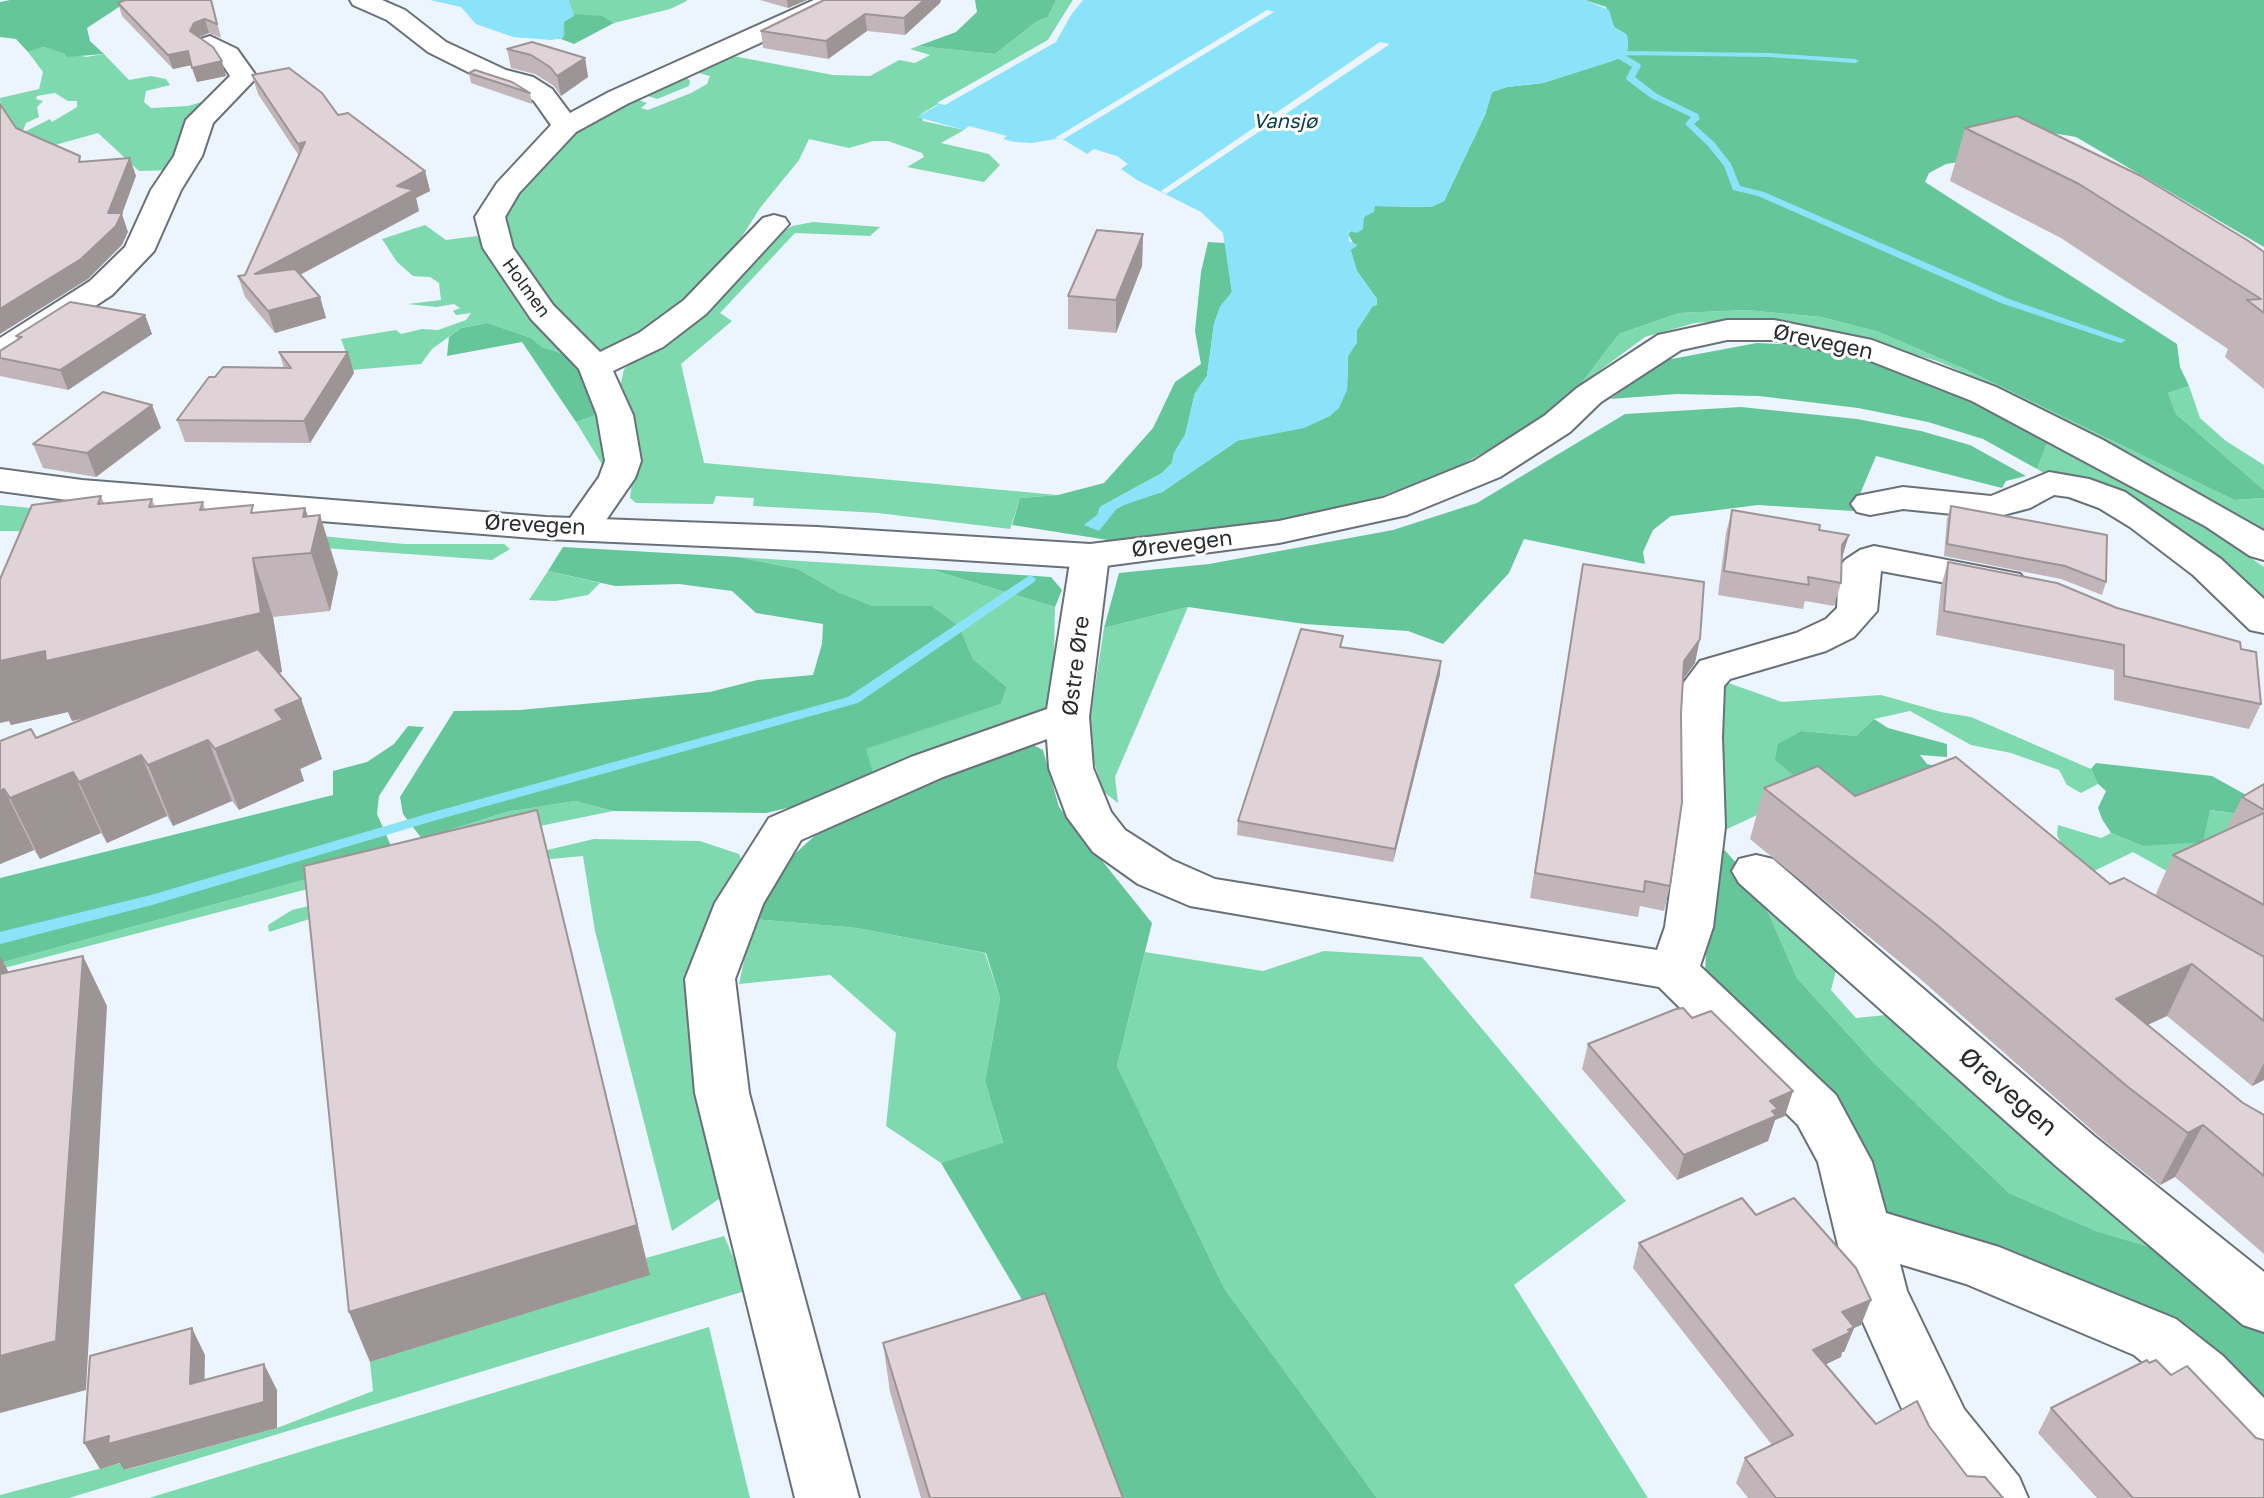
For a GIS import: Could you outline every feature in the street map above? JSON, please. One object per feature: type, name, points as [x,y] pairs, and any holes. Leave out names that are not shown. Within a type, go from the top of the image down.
[{"type":"street","points":[[362,0],[396,15],[437,47],[497,76],[524,83],[543,95],[566,126]]},
{"type":"street","name":"Holmen","points":[[582,528],[617,478],[623,461],[615,415],[594,366],[542,312],[498,248],[490,217],[527,164],[566,126],[618,98],[834,0]]},
{"type":"street","points":[[0,353],[101,288],[139,251],[166,190],[188,156],[200,120],[244,77],[228,54],[210,44]]},
{"type":"street","points":[[594,366],[624,355],[651,340],[695,307],[774,224]]},
{"type":"street","name":"Ørevegen","points":[[0,480],[82,491],[582,528],[1090,556],[1279,532],[1394,507],[1487,469],[1557,424],[1589,395],[1670,342],[1727,330],[1774,330],[1872,350],[1984,394],[2218,518],[2264,548]]},
{"type":"street","points":[[1870,504],[1903,498],[1992,507],[2017,500],[2049,483],[2076,487],[2112,500],[2207,567],[2259,645]]},
{"type":"street","name":"Østre Øre","points":[[1090,556],[1067,717],[1071,768],[1090,817],[1109,841],[1155,872],[1207,894],[1674,971]]},
{"type":"street","points":[[1996,1498],[1942,1429],[1878,1291],[1845,1162],[1817,1110],[1674,971],[1689,927],[1702,827],[1700,737],[1703,685],[1715,670],[1811,642],[1840,628],[1857,611],[1859,568],[1874,558],[2046,591]]},
{"type":"street","points":[[827,1498],[722,1093],[710,979],[739,903],[785,829],[927,767],[1067,717]]},
{"type":"street","name":"Ørevegen","points":[[1756,871],[2075,1151],[2264,1307]]},
{"type":"street","points":[[1864,1230],[1979,1264],[2155,1337],[2202,1375],[2264,1440]]},
{"type":"green space","points":[[544,0],[687,1],[670,9],[614,23],[603,16],[561,39],[513,37],[530,29]]},
{"type":"green space","points":[[975,0],[1056,0],[1048,17],[1036,22],[995,54],[918,46],[956,32],[977,12]]},
{"type":"green space","points":[[1056,0],[1073,0],[1048,40],[921,114],[923,121],[964,130],[941,143],[989,154],[1000,165],[984,182],[907,167],[924,157],[922,153],[888,141],[873,141],[849,148],[809,139],[799,160],[760,208],[726,262],[685,303],[631,340],[599,351],[590,351],[510,253],[500,224],[513,199],[582,122],[686,76],[689,86],[657,99],[648,96],[639,100],[647,103],[641,108],[648,110],[707,84],[710,76],[691,71],[728,55],[833,75],[870,76],[899,60],[915,63],[930,55],[910,49],[918,46],[995,54],[1036,22],[1048,17]]},
{"type":"green space","points":[[1585,0],[2264,0],[2264,247],[2076,137],[2017,127],[1977,159],[1946,164],[1929,173],[1925,182],[2177,344],[2180,367],[2189,386],[2168,393],[2176,414],[2264,490],[2264,498],[2234,500],[1969,371],[1879,332],[1821,317],[1746,310],[1679,313],[1619,334],[1580,385],[1538,421],[1460,466],[1380,497],[1300,517],[1200,533],[1108,540],[1012,525],[1020,498],[1058,495],[1104,483],[1153,428],[1175,382],[1201,364],[1195,331],[1201,272],[1208,242],[1225,243],[1232,292],[1220,307],[1214,324],[1207,376],[1195,393],[1185,435],[1172,463],[1162,473],[1100,507],[1098,515],[1085,526],[1127,503],[1162,492],[1237,441],[1347,390],[1348,356],[1357,342],[1357,330],[1377,299],[1357,271],[1350,250],[1353,243],[1348,234],[1374,206],[1431,207],[1444,201],[1485,115],[1492,92],[1543,83],[1623,57],[1628,49],[1627,35],[1614,27],[1606,7]]},
{"type":"green space","points":[[128,1],[87,28],[90,41],[104,54],[67,57],[64,53],[43,47],[28,52],[16,39],[0,37],[0,2]]},
{"type":"green space","points":[[574,14],[603,16],[614,23],[574,44],[561,39],[565,36],[564,22]]},
{"type":"green space","points":[[42,47],[86,57],[104,54],[129,80],[151,76],[166,79],[170,85],[146,91],[144,102],[151,108],[188,106],[209,100],[174,170],[139,171],[98,133],[5,159],[0,98],[39,89],[43,72],[28,52]],"holes":[[[55,93],[68,101],[77,101],[77,107],[52,122],[50,119],[22,133],[26,123],[39,117],[37,107],[43,101],[36,99],[37,96]]]},
{"type":"green space","points":[[813,222],[880,227],[870,236],[795,233],[720,313],[732,321],[681,364],[704,463],[1058,495],[1020,498],[1010,529],[878,513],[753,506],[754,498],[716,496],[713,504],[636,503],[630,498],[636,450],[620,388],[624,369],[777,236],[792,226]]},
{"type":"green space","points":[[425,225],[446,240],[477,236],[564,354],[488,323],[461,328],[432,349],[421,364],[352,370],[341,339],[396,330],[401,334],[422,329],[438,330],[466,320],[471,313],[456,315],[453,311],[460,308],[454,304],[436,307],[408,304],[441,300],[439,283],[430,277],[413,276],[397,262],[382,239]]},
{"type":"green space","points":[[1746,310],[1821,317],[1879,332],[1969,371],[2234,500],[2264,498],[2264,537],[2071,426],[1973,377],[1937,361],[1854,337],[1724,321],[1695,323],[1645,337],[1580,385],[1619,334],[1679,313]]},
{"type":"green space","points":[[488,323],[564,354],[582,371],[602,413],[576,422],[522,342],[447,356],[449,337],[461,328]]},
{"type":"green space","points":[[1757,343],[1802,345],[1906,370],[2050,436],[2037,469],[1983,439],[1928,422],[1858,408],[1759,396],[1677,394],[1610,399],[1666,360]]},
{"type":"green space","points":[[2189,386],[2200,418],[2226,441],[2264,465],[2264,490],[2176,414],[2168,393]]},
{"type":"green space","points":[[1741,407],[1857,419],[1921,431],[1970,445],[2026,476],[2006,481],[2002,488],[1876,456],[1853,511],[1758,505],[1671,516],[1653,530],[1643,552],[1645,564],[1524,539],[1509,573],[1443,644],[1408,631],[1305,624],[1188,607],[1104,628],[1119,573],[1209,564],[1393,530],[1477,503],[1625,414]]},
{"type":"green space","points":[[602,413],[609,448],[603,466],[576,422]]},
{"type":"green space","points":[[2050,436],[2212,531],[2264,567],[2264,606],[2037,469]]},
{"type":"green space","points":[[0,505],[404,544],[504,544],[510,549],[492,560],[99,532],[0,531]]},
{"type":"green space","points":[[563,547],[737,557],[798,569],[838,592],[873,606],[932,606],[959,626],[973,659],[1007,687],[1001,704],[866,749],[873,772],[800,805],[766,813],[613,811],[575,801],[506,812],[422,839],[403,814],[400,797],[454,711],[520,710],[710,692],[757,680],[813,675],[822,644],[823,624],[756,613],[732,591],[679,584],[615,586],[548,571]]},
{"type":"green space","points":[[737,557],[929,569],[1055,607],[1054,662],[1048,707],[1037,717],[997,734],[873,772],[865,749],[1001,704],[1007,687],[973,659],[959,626],[932,606],[873,606],[838,592],[798,569]]},
{"type":"green space","points":[[929,569],[1051,577],[1062,590],[1055,607]]},
{"type":"green space","points":[[548,571],[600,583],[588,595],[555,601],[529,600]]},
{"type":"green space","points":[[1188,607],[1115,777],[1118,803],[1104,792],[1091,754],[1090,719],[1104,628]]},
{"type":"green space","points":[[1720,680],[1782,702],[1881,695],[1971,717],[2091,769],[2098,784],[2081,793],[2067,785],[2059,770],[2011,753],[1971,745],[1910,711],[1874,719],[1856,736],[1802,731],[1811,790],[1712,836]]},
{"type":"green space","points":[[1874,719],[1888,728],[1947,744],[1947,757],[1920,755],[1927,764],[1954,770],[1863,813],[1811,790],[1775,760],[1778,744],[1802,731],[1856,736]]},
{"type":"green space","points":[[408,726],[424,727],[379,796],[377,814],[395,855],[0,963],[0,878],[333,795],[333,771],[367,762],[394,744]]},
{"type":"green space","points":[[1029,743],[1043,750],[1059,807],[1152,923],[1117,1066],[1224,1288],[1377,1498],[1106,1498],[1047,1342],[941,1163],[1003,1143],[985,1081],[1000,998],[986,953],[857,928],[753,919],[786,862],[834,818]]},
{"type":"green space","points":[[2096,763],[2212,776],[2264,805],[2240,814],[2210,810],[2203,842],[2143,846],[2111,833],[2102,819],[2098,808],[2106,791],[2098,784],[2091,769]]},
{"type":"green space","points":[[575,801],[613,811],[540,826],[422,839],[506,812]]},
{"type":"green space","points":[[2209,810],[2240,814],[2264,926],[2133,852],[2090,873],[2063,847],[2057,835],[2058,825],[2101,838],[2111,833],[2143,846]]},
{"type":"green space","points":[[1712,836],[1756,885],[1797,978],[1876,1065],[2009,1193],[2096,1231],[2160,1250],[2264,1321],[2264,1417],[2162,1330],[1877,1208],[1705,972]]},
{"type":"green space","points":[[594,839],[700,841],[739,854],[744,867],[737,881],[719,1199],[672,1231],[595,931],[583,856],[550,859],[322,915],[269,932],[268,925],[292,910]]},
{"type":"green space","points":[[395,855],[400,865],[0,969],[0,963]]},
{"type":"green space","points":[[1756,885],[1830,953],[1836,971],[1831,990],[1856,1018],[1896,1014],[2160,1250],[2096,1231],[2009,1193],[1876,1065],[1797,978]]},
{"type":"green space","points":[[753,919],[857,928],[985,953],[1000,998],[985,1081],[1003,1144],[941,1163],[886,1126],[896,1033],[830,975],[739,984]]},
{"type":"green space","points":[[1324,951],[1422,957],[1626,1201],[1514,1285],[1648,1498],[1377,1498],[1224,1288],[1117,1066],[1145,952],[1263,971]]},
{"type":"green space","points":[[724,1236],[748,1290],[69,1498],[0,1498],[0,1495],[125,1462],[125,1470],[277,1428],[373,1391],[370,1362],[649,1275],[646,1258]]},
{"type":"green space","points":[[709,1327],[750,1498],[149,1498]]},
{"type":"water","points":[[430,0],[569,0],[574,16],[564,22],[563,38],[513,37],[476,24],[461,7]]},
{"type":"water","name":"Vansjø","points":[[1073,0],[1585,0],[1609,10],[1614,27],[1627,35],[1628,49],[1622,57],[1610,62],[1543,83],[1492,92],[1485,115],[1444,201],[1431,207],[1375,206],[1374,212],[1364,217],[1363,229],[1357,233],[1349,231],[1349,241],[1358,245],[1351,250],[1357,271],[1377,299],[1377,305],[1372,307],[1357,330],[1357,342],[1348,356],[1347,390],[1339,408],[1330,416],[1304,428],[1237,441],[1162,492],[1118,507],[1099,531],[1084,525],[1097,515],[1100,507],[1162,473],[1172,463],[1185,435],[1195,393],[1207,376],[1214,324],[1220,307],[1232,292],[1223,233],[1201,212],[1121,169],[1128,164],[1117,156],[1094,149],[1087,154],[1061,138],[1032,143],[1015,142],[1003,139],[1007,136],[969,126],[964,130],[917,117],[1048,40]]},
{"type":"pier","points":[[1073,0],[1083,0],[1056,42],[945,105],[937,103],[1048,40]]},
{"type":"pier","points":[[1267,10],[1274,12],[1064,139],[1055,138]]},
{"type":"pier","points":[[1380,42],[1390,44],[1166,194],[1161,191]]},
{"type":"building","points":[[125,0],[211,0],[217,24],[205,19],[194,23],[190,31],[213,47],[222,61],[192,68],[188,51],[168,55],[118,3]]},
{"type":"building","points":[[824,0],[924,0],[904,18],[865,14],[826,41],[761,31]]},
{"type":"building","points":[[532,42],[585,58],[557,76],[550,67],[531,55],[507,49]]},
{"type":"building","points":[[289,68],[322,93],[338,115],[348,113],[425,171],[397,186],[414,190],[255,274],[295,269],[320,297],[268,311],[238,276],[245,275],[305,142],[298,144],[252,75]]},
{"type":"building","points":[[475,70],[512,82],[530,93],[469,73]]},
{"type":"building","points":[[0,104],[16,128],[80,156],[79,162],[130,158],[108,213],[122,213],[116,226],[81,259],[0,309]]},
{"type":"building","points":[[2017,116],[2141,176],[2264,252],[2264,313],[2247,300],[2261,299],[2079,184],[1965,128]]},
{"type":"building","points":[[1097,230],[1143,234],[1116,300],[1068,296]]},
{"type":"building","points":[[70,302],[145,315],[60,370],[0,358],[0,351],[22,337],[16,336]]},
{"type":"building","points":[[279,352],[348,352],[304,421],[177,420],[209,377],[215,377],[223,367],[291,368]]},
{"type":"building","points":[[103,392],[152,405],[87,453],[33,444]]},
{"type":"building","points":[[101,496],[98,504],[152,499],[149,507],[203,502],[200,510],[253,505],[251,513],[305,508],[303,517],[320,515],[311,553],[253,558],[261,613],[46,661],[45,651],[0,661],[0,579],[32,505]]},
{"type":"building","points":[[1951,506],[2107,535],[2106,582],[2065,566],[1947,544]]},
{"type":"building","points":[[1732,510],[1820,525],[1819,530],[1849,535],[1842,545],[1841,583],[1808,577],[1809,585],[1724,571]]},
{"type":"building","points":[[1948,562],[2057,583],[2117,608],[2240,642],[2241,649],[2256,652],[2261,704],[2124,676],[2124,645],[1944,611]]},
{"type":"building","points":[[1583,564],[1704,582],[1700,639],[1684,661],[1682,802],[1670,886],[1645,881],[1644,892],[1535,873]]},
{"type":"building","points":[[1301,629],[1343,636],[1340,647],[1441,661],[1395,849],[1238,821]]},
{"type":"building","points":[[258,649],[301,699],[275,710],[283,720],[215,749],[208,740],[148,765],[141,755],[79,782],[73,772],[10,798],[4,789],[0,791],[0,741],[31,729],[36,738]]},
{"type":"building","points":[[1956,757],[2110,884],[2124,878],[2264,957],[2264,1021],[2192,964],[2116,999],[2243,1103],[2264,1115],[2264,1176],[2203,1125],[2188,1133],[2128,1087],[1937,925],[1764,788],[1818,766],[1855,796]]},
{"type":"building","points":[[2264,784],[2264,810],[2242,797]]},
{"type":"building","points":[[537,810],[637,1225],[349,1312],[304,866]]},
{"type":"building","points":[[2264,813],[2264,905],[2173,855]]},
{"type":"building","points":[[83,956],[56,1341],[0,1356],[0,974]]},
{"type":"building","points":[[1683,1008],[1692,1018],[1711,1011],[1793,1091],[1770,1101],[1778,1109],[1772,1111],[1776,1116],[1684,1155],[1588,1044]]},
{"type":"building","points":[[1742,1198],[1756,1215],[1794,1198],[1856,1268],[1871,1300],[1842,1312],[1854,1327],[1848,1330],[1851,1332],[1813,1350],[1876,1424],[1917,1401],[1929,1426],[1967,1476],[1985,1477],[2003,1498],[1776,1498],[1745,1458],[1793,1435],[1639,1243]]},
{"type":"building","points":[[1045,1293],[1123,1498],[930,1498],[883,1343]]},
{"type":"building","points":[[192,1328],[190,1384],[264,1364],[264,1402],[108,1444],[109,1436],[84,1443],[90,1356]]},
{"type":"building","points":[[2147,1360],[2149,1363],[2156,1360],[2171,1375],[2187,1366],[2256,1438],[2264,1440],[2264,1498],[2133,1498],[2051,1408]]},
{"type":"waterway","points":[[1626,53],[1769,55],[1855,61]]},
{"type":"waterway","points":[[1622,57],[1637,66],[1630,78],[1654,96],[1695,116],[1696,119],[1689,124],[1711,144],[1728,166],[1736,188],[1761,194],[2005,301],[2121,340]]},
{"type":"waterway","points":[[0,938],[152,900],[435,816],[853,700],[1030,579]]}]
